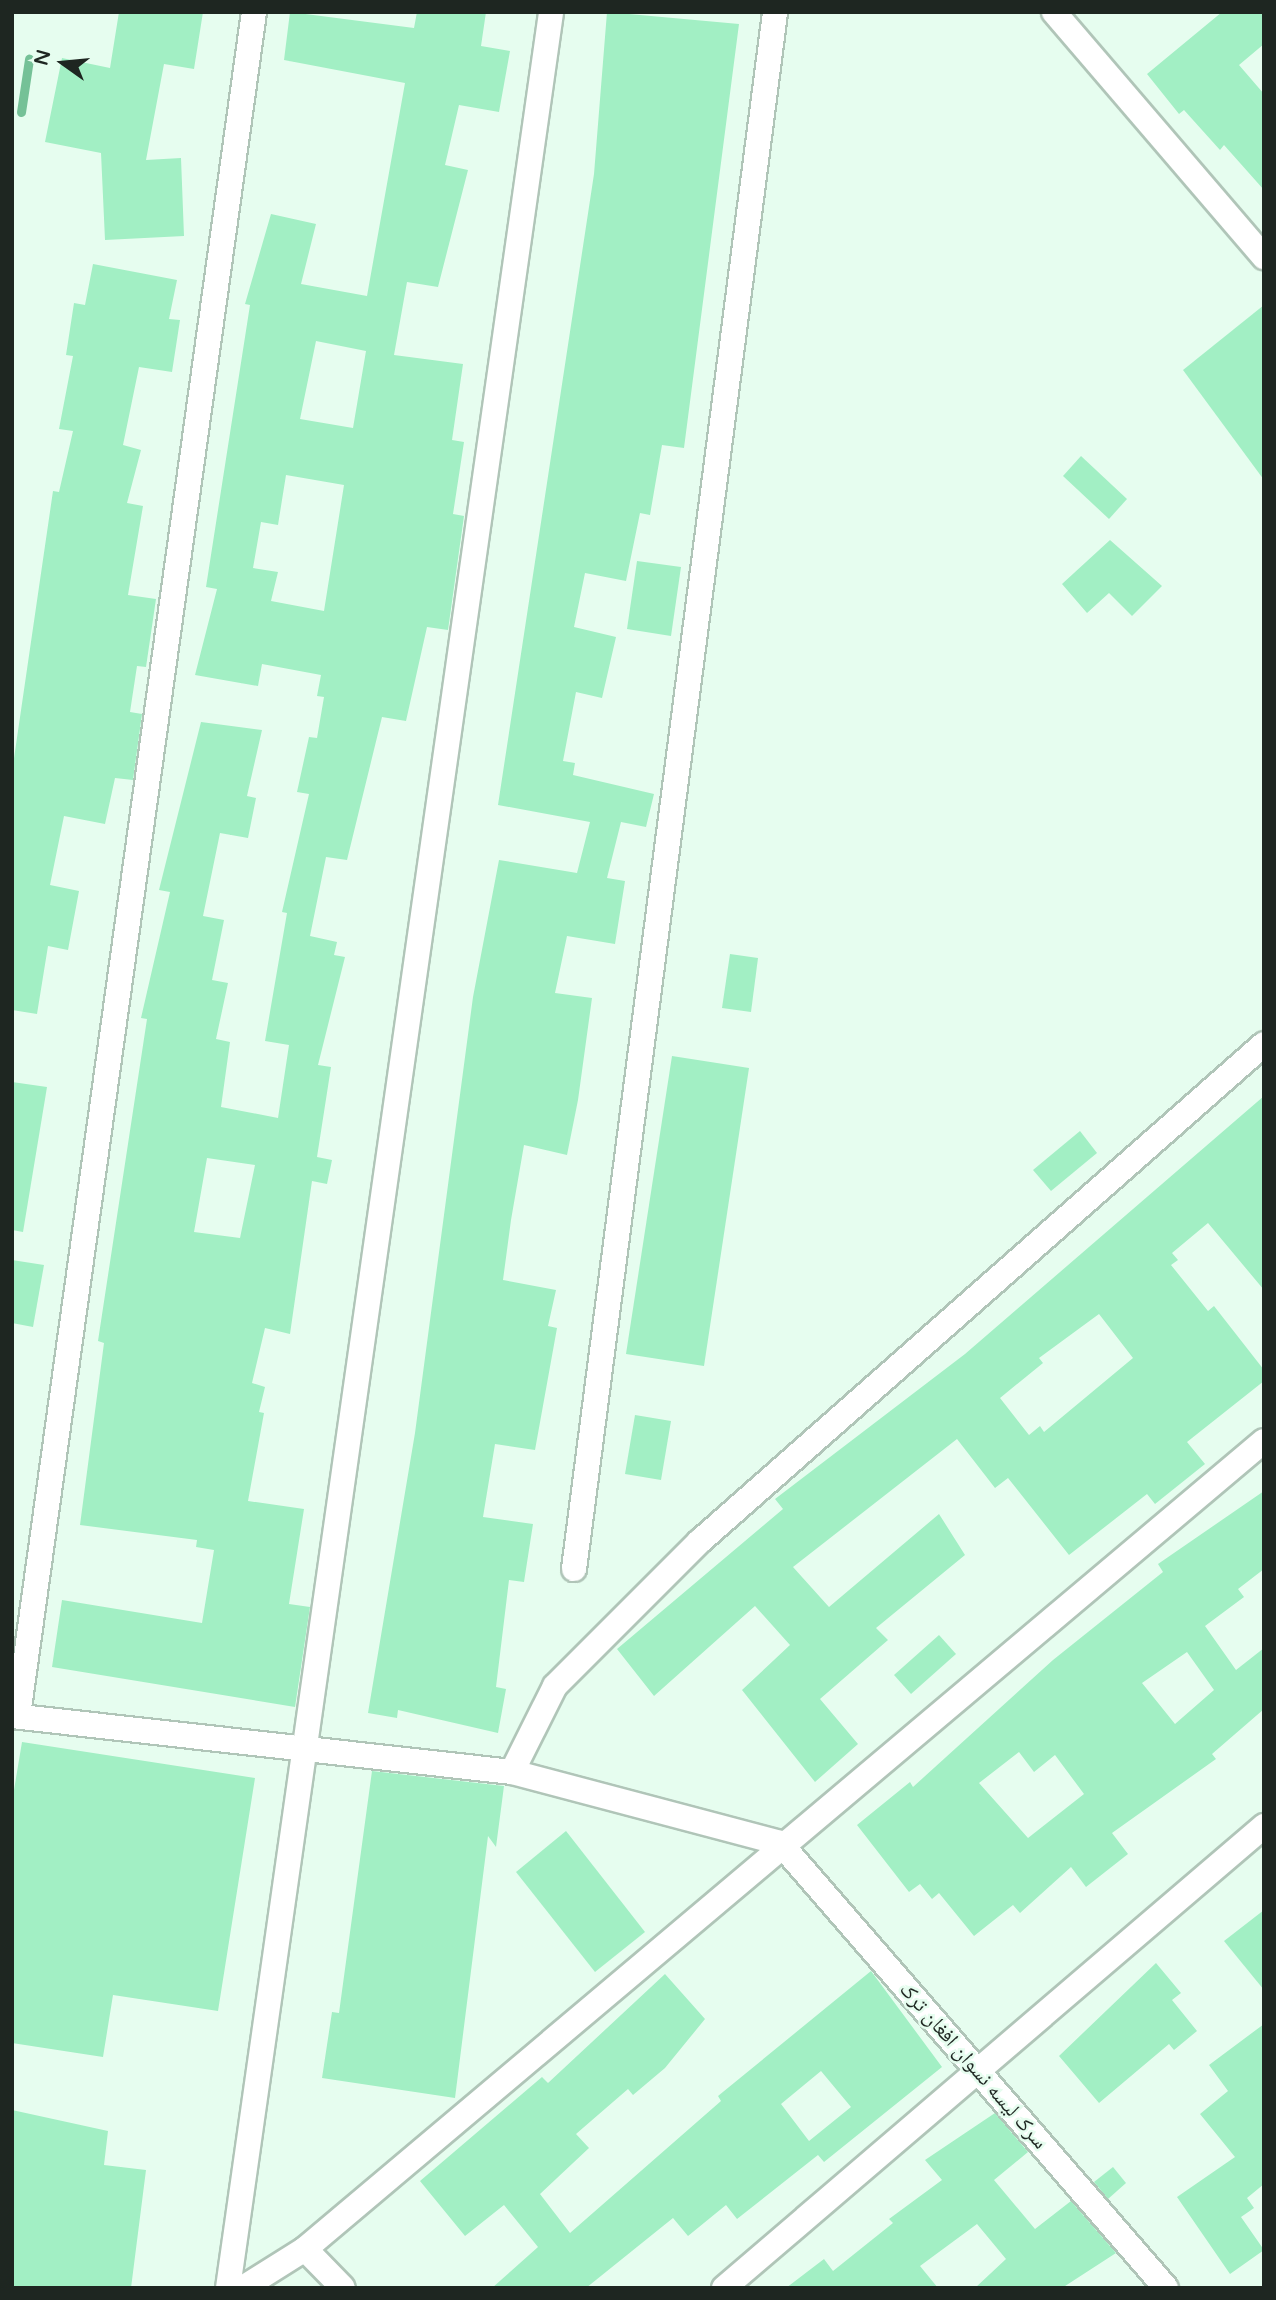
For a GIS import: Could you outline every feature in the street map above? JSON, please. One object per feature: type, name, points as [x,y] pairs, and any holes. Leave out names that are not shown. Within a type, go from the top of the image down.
[{"type":"street","points":[[254,12],[15,1716],[301,1746],[512,1772],[780,1843]]},
{"type":"street","points":[[228,2288],[301,1746],[551,12]]},
{"type":"street","points":[[574,1569],[775,12]]},
{"type":"street","points":[[1054,12],[1264,257]]},
{"type":"street","points":[[512,1772],[555,1686],[699,1542],[1264,1044]]},
{"type":"street","points":[[243,2288],[305,2249],[780,1843],[1264,1441]]},
{"type":"street","points":[[724,2288],[1264,1826]]},
{"type":"street","name":"سرک لیسه نسوان افغان‌ ترک","points":[[780,1843],[1166,2288]]},
{"type":"street","points":[[305,2249],[342,2288]]},
{"type":"building","points":[[119,12],[203,12],[194,69],[164,64],[146,160],[181,158],[184,236],[105,240],[101,153],[45,142],[62,58],[110,68]]},
{"type":"building","points":[[290,12],[414,28],[417,12],[486,12],[481,46],[510,51],[499,112],[459,105],[445,165],[468,170],[438,287],[407,282],[394,355],[463,364],[452,440],[464,442],[453,514],[464,516],[448,630],[427,627],[406,721],[382,717],[347,860],[326,857],[310,936],[337,942],[334,955],[345,957],[318,1065],[331,1067],[317,1157],[332,1160],[327,1184],[312,1181],[290,1334],[265,1328],[252,1383],[265,1387],[259,1412],[264,1413],[248,1501],[304,1509],[289,1604],[310,1607],[295,1707],[52,1667],[62,1600],[202,1623],[214,1550],[196,1547],[197,1540],[80,1525],[104,1343],[98,1341],[147,1019],[141,1018],[170,892],[159,890],[201,722],[262,730],[247,796],[256,798],[248,838],[220,833],[203,916],[224,920],[212,980],[228,983],[216,1039],[230,1042],[221,1107],[278,1118],[289,1045],[265,1041],[287,913],[282,912],[309,794],[297,792],[309,737],[317,738],[324,697],[317,696],[321,675],[262,664],[258,686],[195,675],[217,589],[206,587],[250,305],[245,304],[271,214],[316,224],[301,284],[367,296],[405,83],[284,60]],"holes":[[[316,341],[366,351],[353,428],[300,419]],[[286,475],[344,485],[324,611],[271,601],[278,572],[253,568],[261,522],[278,525]],[[207,1158],[255,1165],[240,1238],[194,1232]]]},
{"type":"building","points":[[607,12],[739,24],[684,448],[662,445],[650,515],[640,513],[626,581],[585,573],[574,627],[616,637],[602,698],[576,692],[563,761],[575,763],[573,775],[654,794],[646,827],[621,822],[607,878],[625,881],[615,944],[567,936],[555,993],[592,998],[578,1100],[567,1155],[524,1145],[511,1220],[503,1280],[556,1290],[548,1326],[557,1328],[535,1450],[495,1444],[483,1517],[533,1524],[524,1582],[509,1580],[496,1687],[506,1689],[498,1733],[398,1710],[397,1718],[368,1713],[415,1433],[473,997],[499,860],[577,873],[590,822],[498,805],[594,174]]},
{"type":"building","points":[[1222,12],[1264,12],[1264,44],[1239,65],[1264,94],[1264,190],[1224,145],[1220,150],[1184,110],[1179,114],[1147,74]]},
{"type":"building","points":[[93,264],[177,280],[169,319],[180,320],[172,372],[139,367],[123,445],[141,450],[127,503],[143,506],[128,595],[156,599],[146,667],[137,666],[130,712],[142,714],[133,780],[115,778],[105,824],[64,816],[50,885],[79,891],[68,950],[48,946],[37,1014],[12,1010],[12,772],[53,491],[59,492],[73,431],[59,429],[73,356],[66,355],[74,303],[85,305]]},
{"type":"building","points":[[1264,305],[1264,480],[1183,370]]},
{"type":"building","points":[[1081,456],[1127,499],[1109,519],[1063,476]]},
{"type":"building","points":[[1110,540],[1162,586],[1132,616],[1109,593],[1087,613],[1062,584]]},
{"type":"building","points":[[637,561],[681,567],[671,636],[627,629]]},
{"type":"building","points":[[730,954],[758,958],[751,1012],[722,1008]]},
{"type":"building","points":[[672,1056],[749,1068],[704,1366],[626,1354]]},
{"type":"building","points":[[12,1082],[47,1087],[23,1232],[12,1230]]},
{"type":"building","points":[[1264,1096],[1264,1290],[1208,1223],[1172,1253],[1178,1260],[1171,1265],[1208,1311],[1214,1306],[1264,1370],[1264,1381],[1187,1442],[1205,1464],[1155,1504],[1147,1494],[1069,1555],[1008,1478],[995,1488],[957,1439],[793,1567],[829,1607],[939,1514],[965,1555],[876,1628],[888,1640],[820,1699],[858,1744],[815,1782],[742,1690],[790,1645],[755,1606],[654,1696],[617,1649],[783,1509],[775,1499],[965,1354]],"holes":[[[1099,1314],[1133,1358],[1044,1432],[1040,1426],[1029,1435],[1000,1398],[1043,1363],[1039,1358]]]},
{"type":"building","points":[[1080,1131],[1097,1153],[1051,1191],[1033,1170]]},
{"type":"building","points":[[12,1260],[44,1265],[33,1327],[12,1323]]},
{"type":"building","points":[[635,1415],[671,1421],[661,1480],[625,1474]]},
{"type":"building","points":[[1264,1491],[1264,1569],[1238,1589],[1244,1597],[1205,1626],[1236,1670],[1264,1648],[1264,1709],[1212,1754],[1216,1759],[1112,1833],[1128,1854],[1086,1887],[1071,1867],[1020,1913],[1013,1905],[974,1936],[939,1893],[932,1899],[920,1884],[909,1892],[857,1825],[910,1782],[913,1787],[1053,1660],[1163,1572],[1158,1564]],"holes":[[[1187,1652],[1214,1690],[1175,1724],[1142,1683]],[[1019,1752],[1034,1772],[1055,1755],[1084,1794],[1028,1838],[979,1783]]]},
{"type":"building","points":[[939,1635],[956,1654],[911,1694],[894,1675]]},
{"type":"building","points":[[22,1742],[255,1778],[218,2011],[113,1995],[103,2057],[12,2043],[12,1802]]},
{"type":"building","points":[[372,1771],[504,1786],[496,1847],[488,1836],[455,2098],[322,2078],[332,2012],[339,2013]]},
{"type":"building","points":[[566,1831],[645,1932],[595,1972],[516,1872]]},
{"type":"building","points":[[1264,1910],[1264,1990],[1224,1941]]},
{"type":"building","points":[[1156,1963],[1181,1993],[1172,2000],[1197,2031],[1174,2050],[1169,2044],[1099,2103],[1059,2056]]},
{"type":"building","points":[[871,1971],[942,2067],[824,2162],[818,2155],[737,2219],[726,2205],[688,2236],[673,2218],[586,2288],[492,2288],[538,2247],[504,2205],[465,2236],[420,2181],[542,2077],[548,2083],[665,1974],[705,2019],[665,2068],[633,2095],[628,2089],[576,2134],[589,2148],[540,2194],[570,2233],[721,2101],[718,2096]],"holes":[[[821,2071],[851,2107],[809,2141],[781,2104]]]},
{"type":"building","points":[[1264,2024],[1264,2184],[1247,2198],[1254,2208],[1241,2217],[1264,2250],[1230,2274],[1177,2197],[1235,2157],[1200,2114],[1228,2091],[1209,2065]]},
{"type":"building","points":[[12,2110],[108,2131],[104,2165],[146,2170],[131,2288],[12,2288]]},
{"type":"building","points":[[995,2113],[1028,2152],[994,2180],[1035,2229],[1071,2201],[1116,2253],[1062,2288],[975,2288],[1006,2259],[977,2224],[920,2266],[938,2288],[786,2288],[824,2259],[833,2271],[893,2223],[889,2219],[942,2180],[925,2160]]},
{"type":"building","points":[[1113,2167],[1126,2183],[1108,2199],[1094,2182]]},
{"type":"waterway","points":[[21,112],[29,59]]}]
